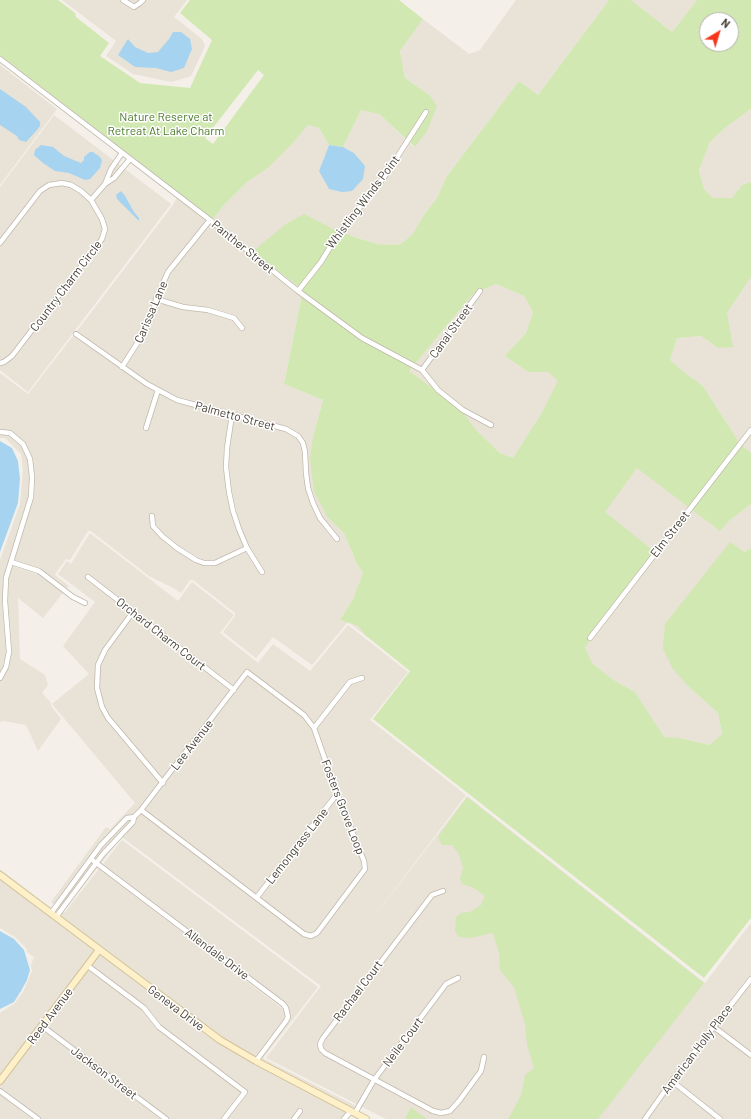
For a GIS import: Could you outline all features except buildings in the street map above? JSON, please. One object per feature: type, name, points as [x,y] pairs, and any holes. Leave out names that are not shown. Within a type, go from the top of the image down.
[{"type":"main road","name":"Geneva Drive","points":[[0,875],[207,1031],[256,1061],[366,1119]]},
{"type":"main road","name":"Reed Avenue","points":[[0,1081],[99,950]]},
{"type":"street","points":[[123,0],[134,7],[143,0]]},
{"type":"street","name":"Panther Street","points":[[0,59],[210,220],[298,291],[362,338],[422,370],[438,390],[463,410],[491,425]]},
{"type":"street","name":"Whistling Winds Point","points":[[298,291],[321,262],[338,234],[385,176],[426,112]]},
{"type":"street","points":[[91,200],[104,184],[122,153]]},
{"type":"street","points":[[104,184],[118,174],[130,159]]},
{"type":"street","points":[[112,169],[118,174]]},
{"type":"street","name":"Country Charm Circle","points":[[0,243],[40,191],[49,185],[62,183],[71,185],[91,200],[102,218],[105,229],[102,239],[12,356],[0,363]]},
{"type":"street","name":"Carissa Lane","points":[[122,366],[145,331],[152,316],[156,299],[168,272],[210,220]]},
{"type":"street","name":"Canal Street","points":[[422,370],[480,291]]},
{"type":"street","points":[[156,299],[183,307],[208,310],[234,318],[242,328]]},
{"type":"street","name":"Palmetto Street","points":[[76,334],[158,390],[177,400],[286,429],[298,436],[303,443],[305,452],[308,488],[320,518],[337,539]]},
{"type":"street","points":[[146,428],[158,390]]},
{"type":"street","points":[[232,415],[226,467],[233,511],[247,548],[262,572]]},
{"type":"street","name":"Elm Street","points":[[590,638],[751,430]]},
{"type":"street","points":[[0,432],[10,433],[23,444],[30,459],[32,477],[31,497],[6,578],[5,601],[9,652],[6,667],[0,678]]},
{"type":"street","points":[[152,516],[153,526],[162,536],[177,548],[196,560],[204,563],[215,563],[247,548]]},
{"type":"street","points":[[11,562],[39,571],[73,597],[86,603]]},
{"type":"street","name":"Orchard Charm Court","points":[[88,577],[234,690]]},
{"type":"street","points":[[133,612],[104,650],[98,665],[97,688],[102,706],[108,718],[162,783]]},
{"type":"street","name":"Lee Avenue","points":[[56,917],[103,854],[133,822],[134,817],[141,810],[247,672]]},
{"type":"street","name":"Fosters Grove Loop","points":[[141,810],[304,934],[311,936],[317,933],[365,869],[364,861],[337,794],[314,728],[304,715],[247,672]]},
{"type":"street","points":[[314,728],[350,682],[362,678]]},
{"type":"street","name":"Lemongrass Lane","points":[[257,897],[337,794]]},
{"type":"street","name":"Lee Avenue","points":[[51,913],[101,845],[127,818],[134,817]]},
{"type":"street","points":[[91,859],[96,863]]},
{"type":"street","name":"Allendale Drive","points":[[96,863],[286,1008],[288,1017],[286,1021],[256,1061]]},
{"type":"street","name":"Rachael Court","points":[[374,1080],[324,1053],[321,1050],[320,1044],[323,1038],[432,895],[442,891]]},
{"type":"street","points":[[88,966],[144,1008],[159,1027],[245,1092],[224,1119]]},
{"type":"street","name":"Neile Court","points":[[344,1119],[354,1112],[374,1080],[446,984],[458,978]]},
{"type":"street","name":"American Holly Place","points":[[645,1119],[672,1081],[751,979]]},
{"type":"street","name":"Jackson Street","points":[[42,1026],[166,1119]]},
{"type":"street","points":[[714,1027],[751,1055]]},
{"type":"street","points":[[374,1080],[433,1112],[442,1113],[450,1111],[459,1101],[481,1071],[484,1058]]},
{"type":"street","points":[[672,1081],[720,1119]]},
{"type":"street","points":[[0,1091],[38,1119]]},
{"type":"street","points":[[294,1119],[300,1111]]},
{"type":"shaded area","points":[[62,0],[187,0],[174,17],[202,39],[205,46],[191,76],[172,82],[133,74],[106,56],[116,41]]},
{"type":"shaded area","points":[[516,0],[609,0],[538,95],[519,81],[447,176],[437,198],[424,215],[412,235],[399,245],[377,244],[335,230],[254,251],[303,290],[284,384],[323,400],[313,437],[328,518],[344,533],[357,564],[363,573],[353,599],[340,620],[349,623],[347,623],[312,665],[273,637],[256,658],[223,632],[235,616],[235,613],[193,580],[190,580],[181,593],[149,576],[91,531],[88,531],[70,560],[66,559],[55,574],[69,586],[67,588],[41,569],[14,560],[34,497],[35,477],[33,459],[25,442],[12,431],[0,429],[0,373],[28,394],[73,336],[155,392],[143,430],[148,431],[159,394],[176,403],[229,417],[224,448],[223,467],[231,512],[244,547],[215,560],[205,560],[178,545],[164,534],[156,524],[154,513],[149,514],[151,528],[175,550],[195,562],[209,566],[225,562],[246,552],[261,576],[266,573],[250,547],[241,527],[232,491],[229,466],[234,418],[285,431],[296,438],[302,453],[303,474],[311,504],[318,520],[336,543],[341,539],[322,516],[311,487],[308,472],[308,451],[300,434],[287,426],[179,397],[148,382],[126,366],[148,332],[158,302],[182,310],[207,312],[232,320],[241,331],[245,328],[235,315],[209,307],[184,304],[160,297],[170,274],[222,207],[246,183],[269,167],[292,144],[308,125],[319,128],[329,145],[319,171],[359,159],[354,153],[343,147],[361,110],[379,114],[414,147],[429,95],[405,78],[400,51],[423,19],[469,54],[480,50]]},
{"type":"shaded area","points":[[631,0],[697,0],[672,32]]},
{"type":"shaded area","points":[[0,65],[57,109],[0,185]]},
{"type":"shaded area","points":[[751,109],[751,182],[742,185],[732,198],[713,198],[704,189],[699,170],[710,142],[725,128]]},
{"type":"shaded area","points":[[54,115],[171,204],[28,392],[0,370],[0,187]]},
{"type":"shaded area","points":[[177,198],[206,221],[166,271],[143,330],[122,363],[77,331]]},
{"type":"shaded area","points":[[751,277],[751,453],[740,444],[703,386],[670,360],[677,338],[701,336],[718,348],[727,313]]},
{"type":"shaded area","points":[[496,284],[524,296],[533,312],[526,333],[505,356],[528,372],[548,372],[559,381],[541,414],[513,458],[500,453],[477,431],[459,407],[409,371],[473,294]]},
{"type":"shaded area","points":[[0,435],[9,436],[21,446],[28,460],[29,478],[28,497],[4,578],[2,601],[6,652],[0,673],[0,560],[20,504],[23,470],[21,454],[5,438],[0,438]]},
{"type":"shaded area","points":[[638,467],[720,531],[730,520],[751,504],[751,548],[746,552],[730,543],[689,687],[718,713],[722,735],[710,745],[680,738],[664,738],[635,692],[612,679],[592,663],[585,647],[605,623],[626,593],[604,512]]},
{"type":"shaded area","points":[[90,533],[178,601],[192,582],[234,615],[220,633],[258,663],[273,644],[310,671],[348,625],[408,672],[370,720],[466,795],[361,934],[467,796],[705,983],[751,923],[751,1119],[386,1119],[266,1058],[321,986],[122,837],[63,911],[51,902],[106,827],[110,829],[135,803],[52,704],[89,674],[63,646],[95,602],[58,574],[67,561],[71,564]]},
{"type":"shaded area","points":[[12,566],[38,574],[63,593],[43,618],[18,598],[20,659],[45,675],[48,685],[42,693],[51,703],[51,706],[61,719],[38,751],[26,725],[4,721],[0,722],[0,682],[8,667],[12,651],[8,601],[9,578]]},
{"type":"shaded area","points":[[349,623],[358,626],[365,635]]},
{"type":"shaded area","points":[[122,840],[318,987],[264,1057],[264,1059],[356,1106],[355,1109],[260,1060],[289,1021],[290,1012],[285,1002],[103,864]]},
{"type":"shaded area","points":[[0,869],[51,908],[50,909],[0,871]]},
{"type":"shaded area","points":[[99,869],[284,1010],[284,1019],[255,1058],[209,1029],[60,916],[65,912]]},
{"type":"shaded area","points":[[1,879],[96,951],[0,1077],[0,1013],[15,1003],[23,992],[32,971],[31,965],[34,957],[27,952],[26,948],[15,937],[0,928]]},
{"type":"shaded area","points":[[100,954],[205,1034],[256,1065],[347,1112],[340,1119],[297,1119],[304,1110],[300,1107],[291,1119],[228,1119],[249,1091],[161,1025],[146,1006],[91,965]]},
{"type":"shaded area","points":[[88,970],[142,1010],[157,1029],[242,1092],[221,1119],[170,1119],[45,1025]]},
{"type":"shaded area","points":[[42,1030],[161,1119],[42,1119],[0,1087],[0,1085]]},
{"type":"shaded area","points":[[0,1094],[33,1119],[0,1119]]},
{"type":"green space","name":"Nature Reserve at Retreat At Lake Charm","points":[[0,0],[58,0],[75,13],[76,17],[109,43],[100,56],[140,83],[190,88],[212,40],[180,13],[190,0],[399,0],[423,19],[400,51],[405,78],[429,95],[437,106],[427,131],[415,147],[379,114],[361,110],[343,147],[329,145],[319,128],[308,125],[292,144],[269,167],[246,183],[222,207],[213,219],[0,55]],"holes":[[[258,70],[264,75],[213,144],[205,138]]]},
{"type":"green space","points":[[609,0],[631,0],[672,32],[697,0],[751,0],[751,109],[725,128],[710,142],[699,170],[704,189],[713,198],[732,198],[742,185],[751,182],[751,277],[727,313],[733,347],[718,348],[701,336],[677,338],[670,360],[703,386],[740,444],[751,453],[751,504],[730,520],[720,531],[637,468],[605,512],[655,552],[605,623],[585,647],[592,663],[612,679],[635,692],[664,737],[680,738],[710,745],[722,734],[718,713],[689,687],[673,669],[663,649],[665,624],[730,542],[745,552],[751,548],[751,918],[704,978],[373,719],[410,671],[365,635],[358,626],[340,620],[353,599],[363,573],[357,564],[344,533],[328,518],[314,491],[310,459],[313,437],[323,400],[284,384],[303,290],[253,251],[286,224],[304,214],[335,230],[358,238],[377,244],[399,245],[412,235],[424,215],[437,198],[447,176],[519,81],[538,95]],"holes":[[[496,284],[524,296],[533,312],[526,333],[505,356],[528,372],[548,372],[558,381],[541,414],[513,458],[500,453],[477,431],[459,407],[409,371],[473,294]]]},
{"type":"green space","points":[[467,797],[704,983],[598,1119],[508,1119],[522,1092],[525,1075],[534,1068],[527,1045],[525,1024],[514,987],[500,970],[499,953],[493,933],[470,938],[459,937],[455,931],[456,917],[461,913],[470,912],[481,905],[485,896],[474,888],[462,884],[460,879],[463,868],[459,854],[452,845],[442,845],[438,837]]},
{"type":"green space","points":[[411,1107],[417,1112],[427,1119],[405,1119]]},
{"type":"water","points":[[173,32],[181,32],[190,39],[192,49],[184,68],[171,72],[156,68],[135,67],[118,55],[128,39],[135,47],[148,53],[158,52]]},
{"type":"water","points":[[0,89],[26,107],[40,122],[40,126],[26,142],[19,140],[17,136],[0,125]]},
{"type":"water","points":[[41,145],[53,147],[64,156],[81,163],[84,160],[84,157],[90,152],[93,152],[102,160],[100,168],[90,179],[85,180],[69,173],[55,171],[34,155],[35,150]]},
{"type":"water","points":[[329,145],[343,147],[354,153],[365,166],[363,179],[352,191],[342,192],[329,189],[319,171]]},
{"type":"water","points":[[121,191],[139,218],[139,221],[117,199],[116,195]]},
{"type":"water","points":[[0,441],[12,448],[18,461],[20,479],[18,503],[0,552]]},
{"type":"water","points":[[0,931],[14,939],[24,950],[30,970],[27,980],[14,1002],[0,1009]]}]
